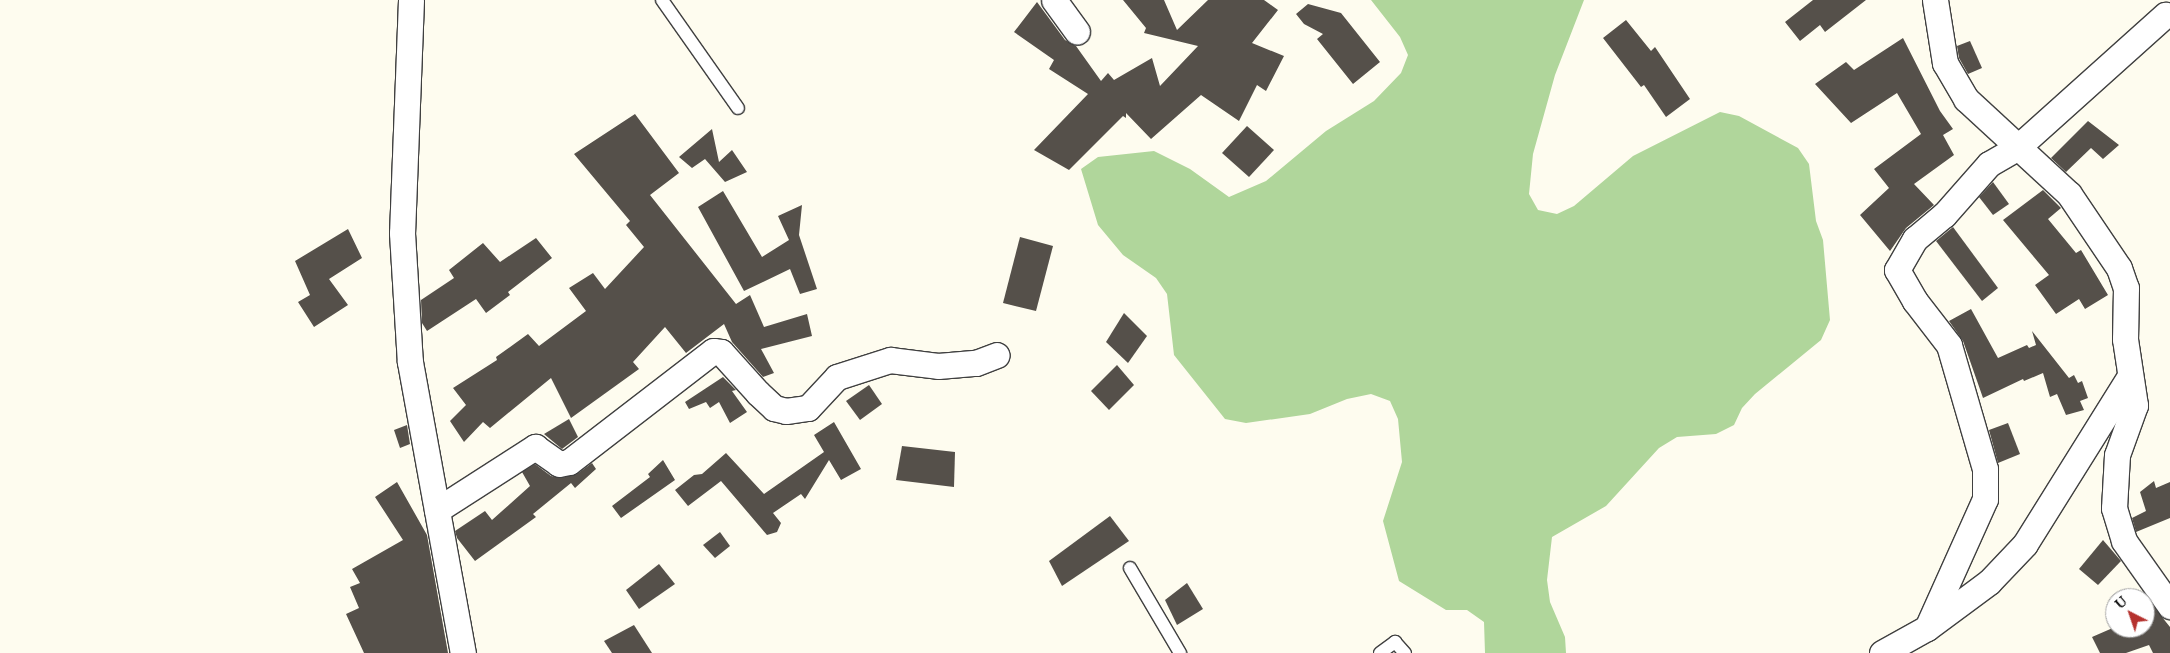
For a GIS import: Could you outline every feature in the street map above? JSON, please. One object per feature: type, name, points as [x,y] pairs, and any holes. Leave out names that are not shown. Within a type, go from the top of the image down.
[{"type":"street","points":[[411,0],[402,233],[410,362],[463,653]]},
{"type":"street","points":[[1054,0],[1077,32]]},
{"type":"street","points":[[1935,0],[1945,63],[1966,99],[2069,194],[2119,268],[2126,288],[2125,339],[2135,405],[2117,455],[2114,508],[2124,541],[2170,606]]},
{"type":"street","points":[[1927,628],[1985,499],[1985,469],[1949,345],[1915,300],[1898,270],[1914,238],[1944,215],[1989,164],[2018,147],[2165,15]]},
{"type":"street","points":[[437,510],[535,447],[560,464],[569,462],[713,352],[721,352],[774,408],[786,412],[808,408],[837,377],[890,360],[938,366],[976,363],[997,355]]},
{"type":"street","points":[[1882,653],[1927,628],[1989,582],[2025,544],[2130,376]]},
{"type":"lane","points":[[662,0],[738,108]]},
{"type":"lane","points":[[1130,568],[1180,653]]},
{"type":"lane","points":[[1380,653],[1395,642],[1405,653]]},
{"type":"green space","points":[[1371,0],[1584,0],[1555,75],[1533,154],[1529,194],[1538,210],[1557,214],[1574,206],[1633,156],[1720,112],[1739,116],[1798,148],[1809,164],[1816,221],[1823,240],[1830,320],[1821,340],[1755,394],[1742,408],[1734,425],[1716,434],[1677,437],[1659,448],[1606,506],[1552,537],[1547,580],[1550,602],[1565,637],[1566,653],[1485,653],[1484,622],[1467,610],[1446,610],[1399,581],[1383,521],[1402,462],[1398,419],[1390,401],[1371,394],[1347,399],[1310,414],[1246,423],[1225,419],[1174,355],[1167,294],[1156,278],[1123,255],[1098,225],[1081,169],[1098,157],[1154,151],[1190,169],[1229,197],[1266,181],[1326,131],[1374,101],[1401,73],[1408,55],[1400,37]]},
{"type":"building","points":[[1123,0],[1164,0],[1177,30],[1208,0],[1264,0],[1278,10],[1252,43],[1284,56],[1266,91],[1257,85],[1239,121],[1201,95],[1151,139],[1126,113],[1126,118],[1123,116],[1069,170],[1034,150],[1088,94],[1049,69],[1054,60],[1014,32],[1037,2],[1065,40],[1076,46],[1101,81],[1108,73],[1114,80],[1152,58],[1160,86],[1198,46],[1144,33],[1146,28]]},
{"type":"building","points":[[1813,0],[1866,0],[1825,32],[1820,25],[1800,41],[1785,22]]},
{"type":"building","points":[[1308,4],[1341,13],[1380,62],[1353,84],[1317,39],[1323,34],[1304,24],[1296,14]]},
{"type":"building","points":[[1626,20],[1651,51],[1655,47],[1690,99],[1666,117],[1644,85],[1641,87],[1603,38]]},
{"type":"building","points":[[1903,38],[1940,111],[1953,129],[1943,135],[1954,155],[1914,184],[1934,205],[1906,228],[1890,251],[1860,215],[1889,188],[1874,169],[1921,134],[1897,93],[1851,123],[1815,84],[1846,62],[1854,70]]},
{"type":"building","points":[[1970,41],[1982,68],[1968,74],[1959,58],[1957,46]]},
{"type":"building","points":[[635,114],[679,173],[650,195],[736,304],[750,295],[764,327],[807,314],[812,336],[761,349],[774,373],[763,377],[732,342],[724,324],[686,353],[665,327],[633,362],[639,369],[571,418],[551,378],[490,428],[483,422],[464,442],[450,421],[466,405],[453,388],[497,360],[496,357],[528,334],[539,346],[586,311],[569,288],[593,273],[605,289],[644,247],[626,225],[630,221],[574,154]]},
{"type":"building","points":[[2088,121],[2119,145],[2103,159],[2091,148],[2066,172],[2051,158]]},
{"type":"building","points":[[1247,126],[1274,150],[1249,177],[1222,153]]},
{"type":"building","points":[[712,129],[719,162],[732,150],[747,172],[725,182],[705,159],[692,168],[679,157]]},
{"type":"building","points":[[1993,182],[2009,204],[1993,215],[1979,197]]},
{"type":"building","points":[[2043,190],[2061,208],[2048,219],[2076,253],[2081,250],[2108,295],[2085,309],[2079,299],[2056,314],[2035,285],[2049,275],[2003,220]]},
{"type":"building","points":[[723,191],[762,257],[789,240],[778,216],[802,205],[799,235],[817,289],[800,294],[790,269],[744,291],[698,207]]},
{"type":"building","points":[[1953,227],[1998,288],[1982,301],[1936,241]]},
{"type":"building","points":[[348,229],[362,258],[329,279],[348,305],[314,327],[298,302],[310,295],[295,261]]},
{"type":"building","points":[[1020,237],[1053,246],[1036,311],[1003,303]]},
{"type":"building","points":[[536,238],[552,258],[508,292],[510,295],[486,313],[476,299],[427,331],[422,323],[421,300],[454,278],[449,270],[483,243],[500,262]]},
{"type":"building","points":[[1971,309],[1998,358],[2027,345],[2029,348],[2036,345],[2032,331],[2069,378],[2074,375],[2078,383],[2082,381],[2088,398],[2080,401],[2084,410],[2066,415],[2057,394],[2050,397],[2043,373],[2024,381],[2023,379],[1983,398],[1963,341],[1949,321]]},
{"type":"building","points":[[1124,313],[1147,336],[1128,363],[1106,342]]},
{"type":"building","points":[[1117,365],[1134,385],[1109,410],[1091,391]]},
{"type":"building","points":[[723,377],[736,390],[732,391],[747,412],[730,423],[719,402],[710,408],[706,402],[689,409],[685,402]]},
{"type":"building","points":[[869,385],[882,404],[860,420],[846,401]]},
{"type":"building","points":[[569,419],[578,437],[562,449],[544,434]]},
{"type":"building","points":[[834,422],[861,469],[841,480],[829,460],[805,499],[801,494],[773,513],[781,523],[777,532],[767,535],[721,481],[688,506],[675,490],[694,475],[702,474],[726,453],[764,494],[824,452],[814,435]]},
{"type":"building","points":[[2008,423],[2020,454],[1998,463],[1989,430]]},
{"type":"building","points":[[407,425],[410,444],[400,448],[394,430]]},
{"type":"building","points":[[902,446],[955,452],[954,487],[896,480]]},
{"type":"building","points":[[663,460],[675,480],[621,518],[612,506],[650,477],[648,474]]},
{"type":"building","points":[[592,463],[596,469],[575,488],[571,483],[533,514],[536,517],[475,561],[457,538],[455,531],[485,511],[492,520],[530,486],[522,472],[535,464],[551,476],[561,478],[577,474]]},
{"type":"building","points":[[2154,481],[2156,488],[2170,482],[2170,518],[2136,532],[2132,518],[2146,511],[2140,492]]},
{"type":"building","points":[[397,482],[427,535],[448,653],[364,653],[346,614],[359,608],[350,587],[360,583],[352,569],[403,540],[375,497]]},
{"type":"building","points":[[1110,516],[1129,541],[1062,586],[1049,561]]},
{"type":"building","points":[[720,532],[730,546],[715,558],[703,545]]},
{"type":"building","points":[[2103,540],[2121,561],[2098,585],[2079,569]]},
{"type":"building","points":[[659,564],[675,584],[639,609],[626,590]]},
{"type":"building","points":[[1187,583],[1203,609],[1177,625],[1165,600]]},
{"type":"building","points":[[2155,608],[2170,627],[2170,653],[2153,653],[2149,645],[2126,653],[2100,653],[2092,637],[2105,631],[2105,638],[2155,638]]},
{"type":"building","points":[[634,625],[652,653],[612,653],[604,641]]}]
